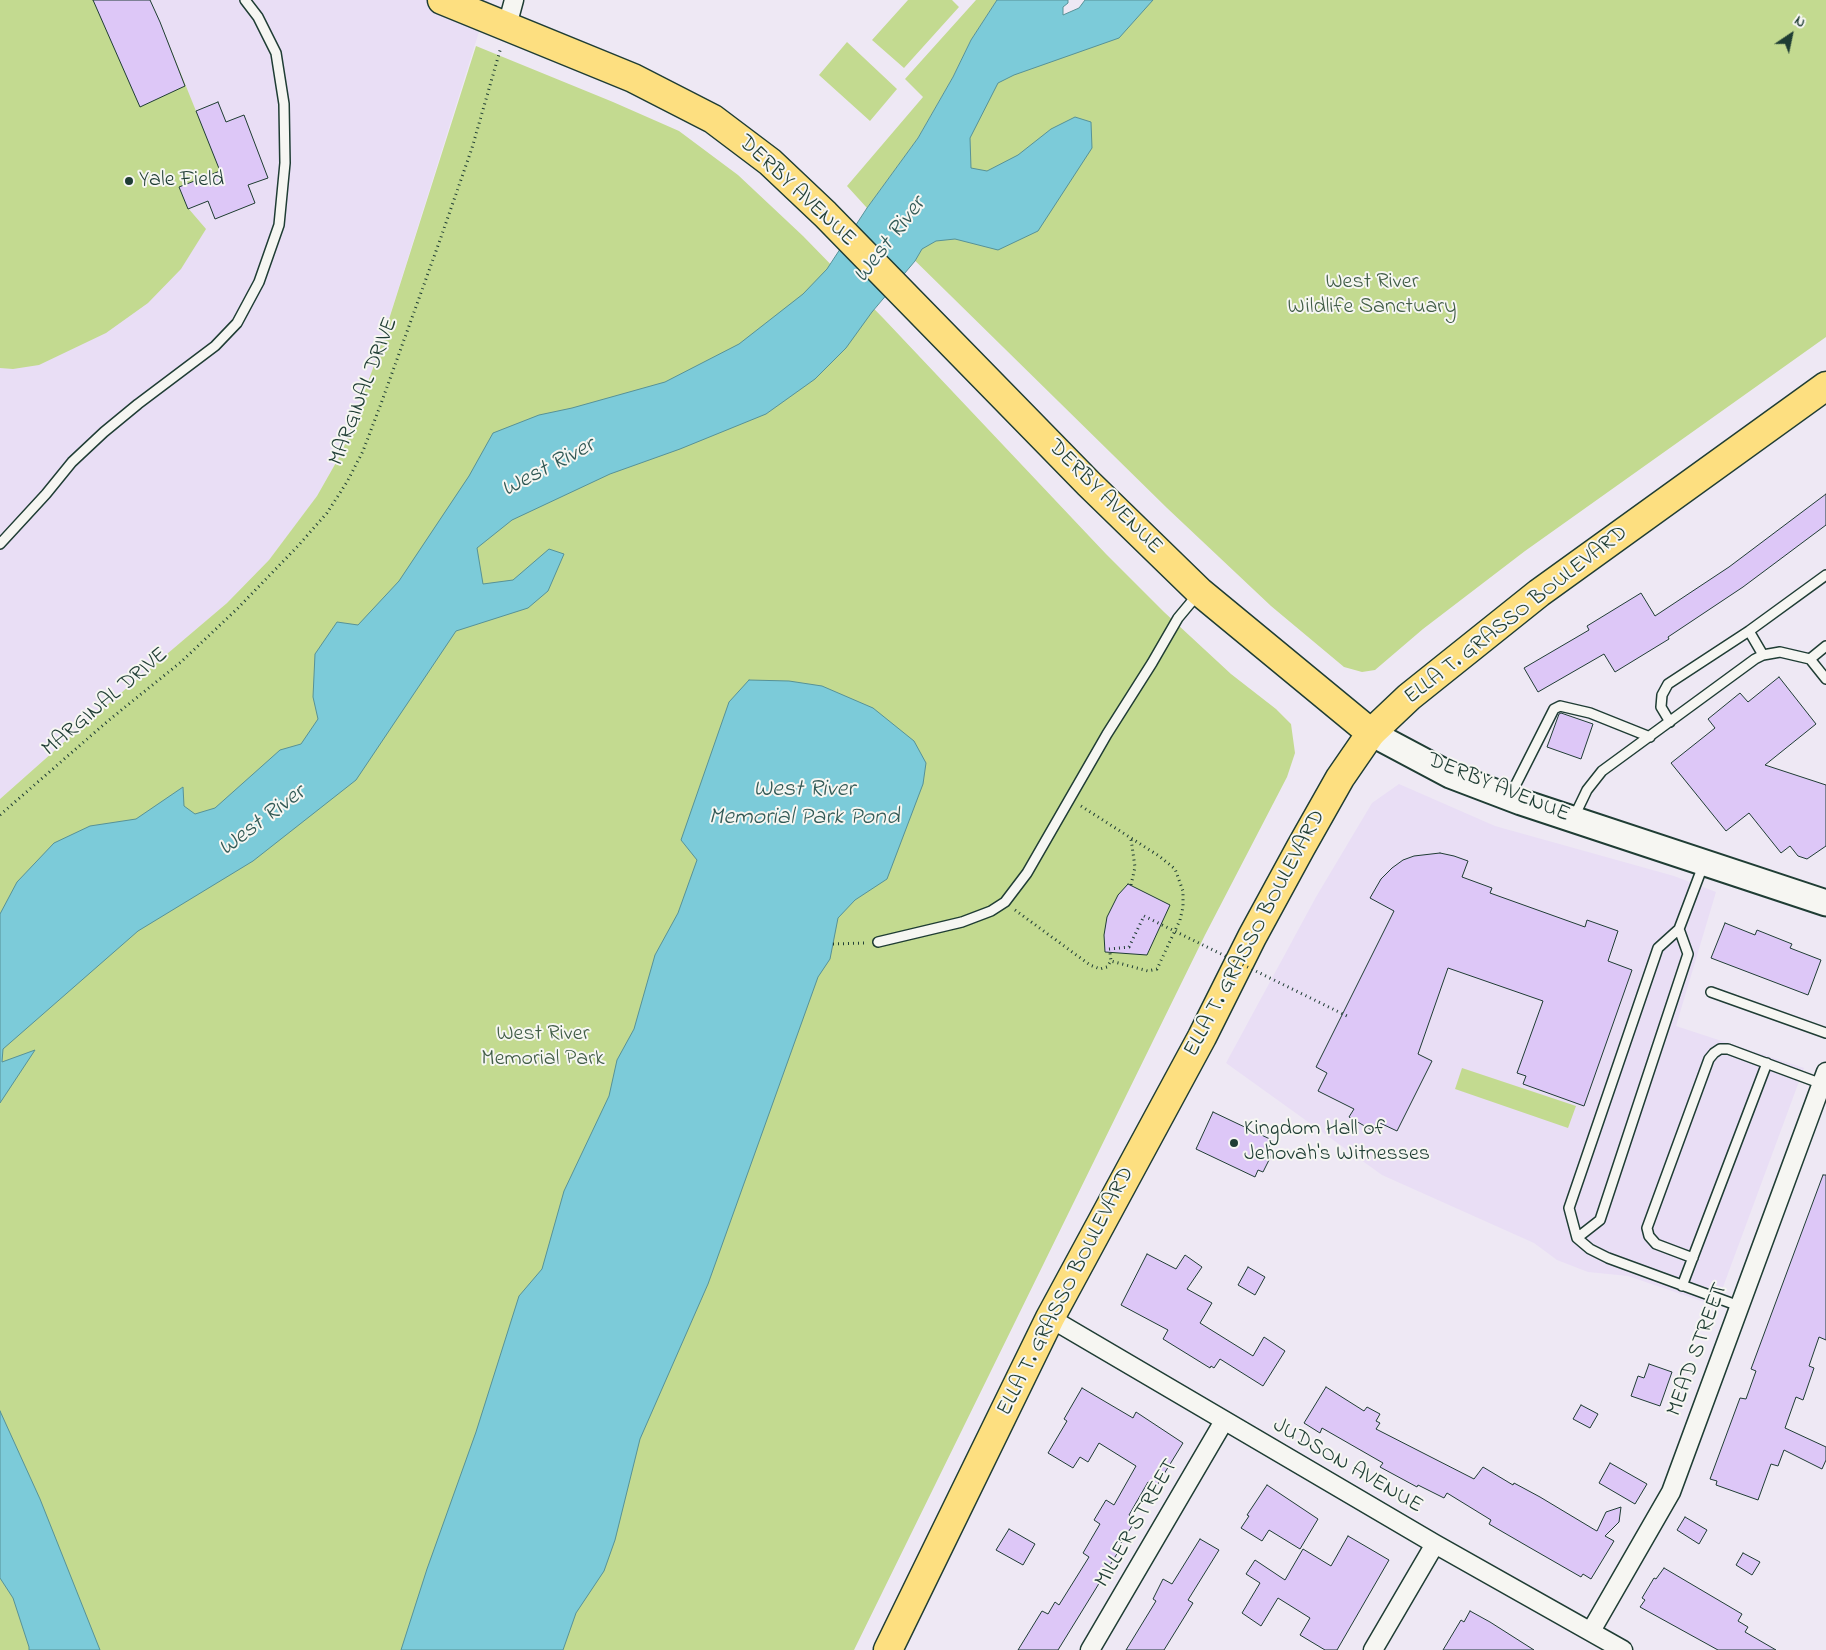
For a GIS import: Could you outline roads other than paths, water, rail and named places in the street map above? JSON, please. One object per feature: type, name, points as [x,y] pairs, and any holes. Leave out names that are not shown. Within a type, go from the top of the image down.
[{"type":"main road","name":"DERBY AVENUE","points":[[442,0],[633,78],[713,119],[770,162],[825,214],[1089,484],[1200,592],[1371,732],[1450,774],[1509,798],[1826,903]]},
{"type":"main road","name":"ELLA T. GRASSO BOULEVARD","points":[[888,1650],[1050,1318],[1198,1044],[1301,846],[1340,778],[1371,732],[1409,697],[1539,593],[1826,386]]},
{"type":"street","points":[[507,26],[514,0]]},
{"type":"street","name":"MEAD STREET","points":[[1591,1631],[1671,1492],[1824,1078]]},
{"type":"street","name":"JUDSON AVENUE","points":[[1050,1318],[1435,1544],[1623,1650]]},
{"type":"street","name":"MILLER STREET","points":[[1090,1650],[1224,1421]]},
{"type":"street","points":[[1373,1650],[1435,1544]]},
{"type":"lane","points":[[0,544],[46,494],[72,462],[104,432],[215,346],[237,323],[259,282],[279,225],[285,163],[284,104],[276,53],[258,17],[245,0]]},
{"type":"lane","points":[[1670,722],[1662,707],[1662,695],[1668,684],[1749,631],[1826,575]]},
{"type":"lane","points":[[878,942],[962,922],[991,911],[1004,902],[1027,873],[1178,618],[1200,592]]},
{"type":"lane","points":[[1749,631],[1763,655]]},
{"type":"lane","points":[[1810,659],[1826,646]]},
{"type":"lane","points":[[1573,819],[1587,790],[1602,771],[1763,655],[1780,652],[1810,659],[1826,679]]},
{"type":"lane","points":[[1509,798],[1554,709],[1560,706],[1590,713],[1650,737]]},
{"type":"lane","points":[[1704,863],[1680,929],[1658,948],[1569,1208],[1577,1238],[1590,1250],[1682,1286],[1740,1306]]},
{"type":"lane","points":[[1577,1238],[1600,1220],[1604,1211],[1688,954],[1680,929]]},
{"type":"lane","points":[[1711,992],[1826,1033]]},
{"type":"lane","points":[[1693,1258],[1656,1244],[1649,1236],[1647,1228],[1709,1059],[1720,1049],[1728,1049],[1767,1063],[1824,1078]]},
{"type":"lane","points":[[1682,1286],[1767,1063]]},
{"type":"water","name":"West River","points":[[997,0],[1068,0],[1068,3],[1063,7],[1063,15],[1079,8],[1085,0],[1153,0],[1119,38],[1014,75],[998,83],[970,138],[971,168],[987,171],[1018,155],[1051,129],[1075,117],[1091,122],[1092,148],[1038,231],[998,250],[955,239],[936,241],[922,249],[915,261],[872,312],[846,348],[815,379],[766,414],[680,449],[610,474],[512,520],[477,548],[483,584],[513,580],[549,549],[564,554],[548,591],[528,608],[456,631],[356,780],[253,861],[138,931],[3,1049],[2,1062],[35,1050],[0,1103],[0,914],[17,882],[54,843],[90,826],[136,819],[183,787],[184,806],[195,814],[215,808],[280,750],[301,744],[318,719],[313,697],[315,654],[337,622],[358,625],[399,581],[469,476],[493,433],[539,415],[572,408],[665,382],[739,344],[803,294],[827,269],[867,208],[918,138],[953,77],[971,40]]},
{"type":"water","name":"West River Memorial Park Pond","points":[[749,680],[789,681],[822,686],[873,708],[914,741],[926,763],[923,784],[887,879],[855,900],[838,918],[830,959],[818,977],[708,1284],[640,1439],[615,1540],[604,1571],[576,1613],[563,1650],[401,1650],[427,1569],[476,1432],[519,1296],[542,1269],[564,1191],[609,1096],[617,1060],[634,1029],[655,955],[678,913],[697,860],[681,840],[729,702]]},
{"type":"water","points":[[0,1411],[40,1499],[100,1650],[29,1650],[13,1598],[0,1578]]},
{"type":"place","name":"Yale Field","points":[[129,181]]},
{"type":"place","name":"Kingdom Hall of Jehovah's Witnesses","points":[[1234,1143]]},
{"type":"park label","name":"West River Wildlife Sanctuary","points":[[1372,296]]},
{"type":"park label","name":"West River Memorial Park","points":[[543,1048]]}]
